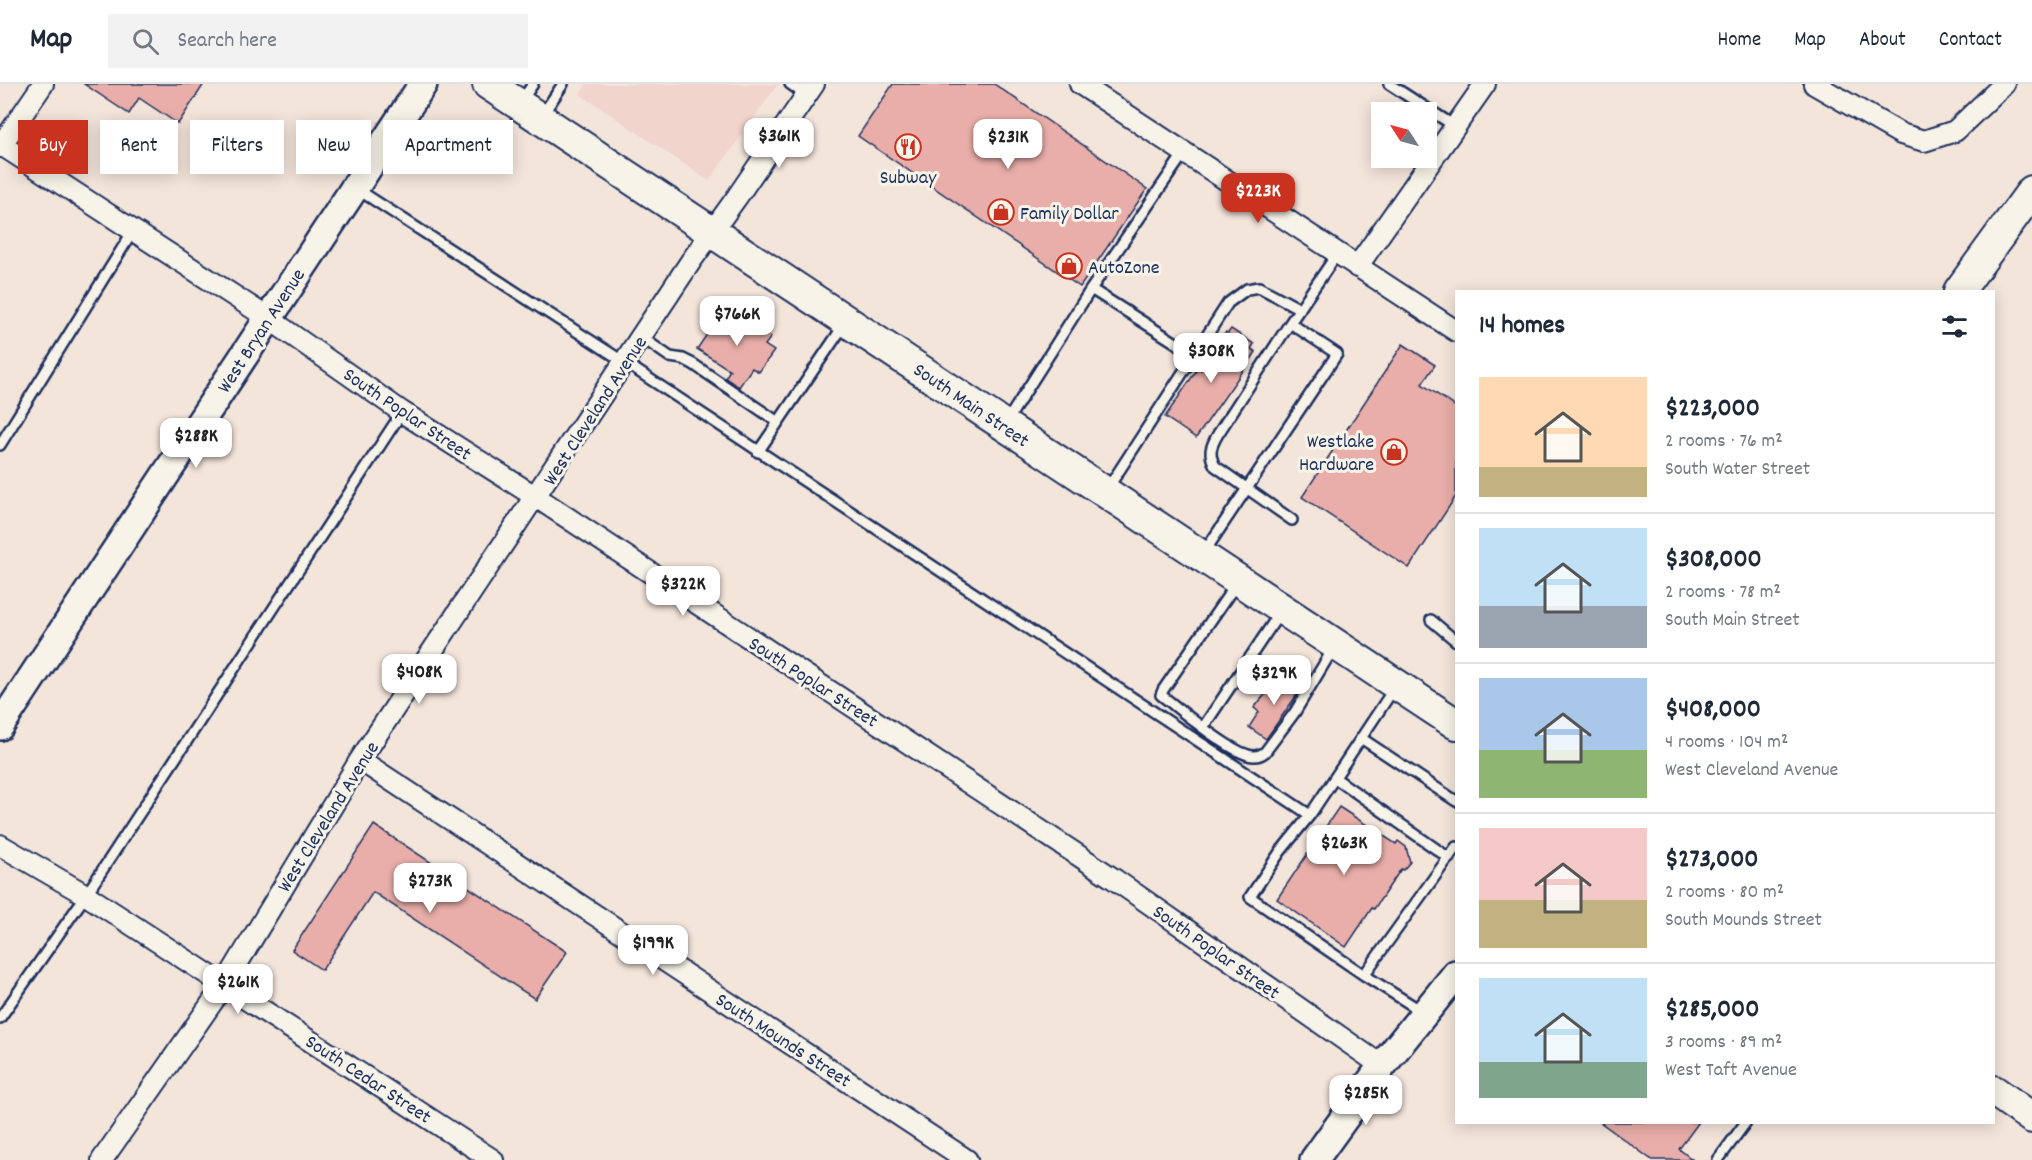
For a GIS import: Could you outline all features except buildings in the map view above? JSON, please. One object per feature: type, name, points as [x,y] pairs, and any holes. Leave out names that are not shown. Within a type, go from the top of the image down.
[{"type":"main road","name":"South Main Street","points":[[513,94],[711,231],[1455,723]]},
{"type":"main road","points":[[1960,290],[2032,191]]},
{"type":"main road","points":[[1995,1092],[2032,1118]]},
{"type":"street","points":[[1,146],[43,84]]},
{"type":"street","name":"West Bryan Avenue","points":[[0,726],[423,84]]},
{"type":"street","points":[[1080,84],[1455,330]]},
{"type":"street","points":[[1357,267],[1485,84]]},
{"type":"street","points":[[1814,84],[1900,134],[1924,141],[1955,131],[2004,84]]},
{"type":"street","name":"West Cleveland Avenue","points":[[102,1160],[225,984],[360,760],[711,231],[810,90]]},
{"type":"street","name":"South Poplar Street","points":[[1,146],[267,318],[402,412],[536,497],[1114,879],[1382,1066]]},
{"type":"street","name":"South Mounds Street","points":[[360,760],[967,1160]]},
{"type":"street","name":"South Cedar Street","points":[[0,845],[86,895],[493,1160]]},
{"type":"street","points":[[1314,1160],[1382,1066],[1455,975]]},
{"type":"lane","points":[[513,94],[563,84]]},
{"type":"lane","points":[[790,84],[810,90]]},
{"type":"lane","points":[[1389,84],[1456,127]]},
{"type":"lane","points":[[1005,426],[1091,289],[1184,153]]},
{"type":"lane","points":[[354,187],[624,362],[1310,815]]},
{"type":"lane","points":[[0,446],[133,231]]},
{"type":"lane","points":[[1292,520],[1215,466],[1210,456],[1211,447],[1337,254]]},
{"type":"lane","points":[[1106,492],[1228,303],[1246,289],[1258,287],[1300,309]]},
{"type":"lane","points":[[1091,289],[1194,355]]},
{"type":"lane","points":[[758,452],[847,321]]},
{"type":"lane","points":[[1202,556],[1337,354],[1290,323]]},
{"type":"lane","points":[[641,337],[670,357],[683,359],[693,364],[778,422]]},
{"type":"lane","points":[[0,1018],[86,895],[402,412]]},
{"type":"lane","points":[[1239,580],[1161,695],[1235,749],[1250,756],[1260,756],[1265,752],[1295,712],[1336,644]]},
{"type":"lane","points":[[1204,726],[1282,609]]},
{"type":"lane","points":[[1431,620],[1455,640]]},
{"type":"lane","points":[[1397,684],[1310,815],[1280,852],[1250,897],[1364,975],[1421,1018]]},
{"type":"lane","points":[[1361,738],[1455,800]]},
{"type":"lane","points":[[1335,778],[1449,858]]},
{"type":"lane","points":[[1364,975],[1455,849]]},
{"type":"lane","points":[[1718,1160],[1745,1124]]},
{"type":"shaded area","points":[[587,84],[778,84],[709,181],[580,94]]},
{"type":"place","name":"Subway","points":[[908,147]]},
{"type":"place","name":"Family Dollar","points":[[1001,212]]},
{"type":"place","name":"AutoZone","points":[[1069,266]]},
{"type":"place","name":"Westlake Hardware","points":[[1394,452]]}]
